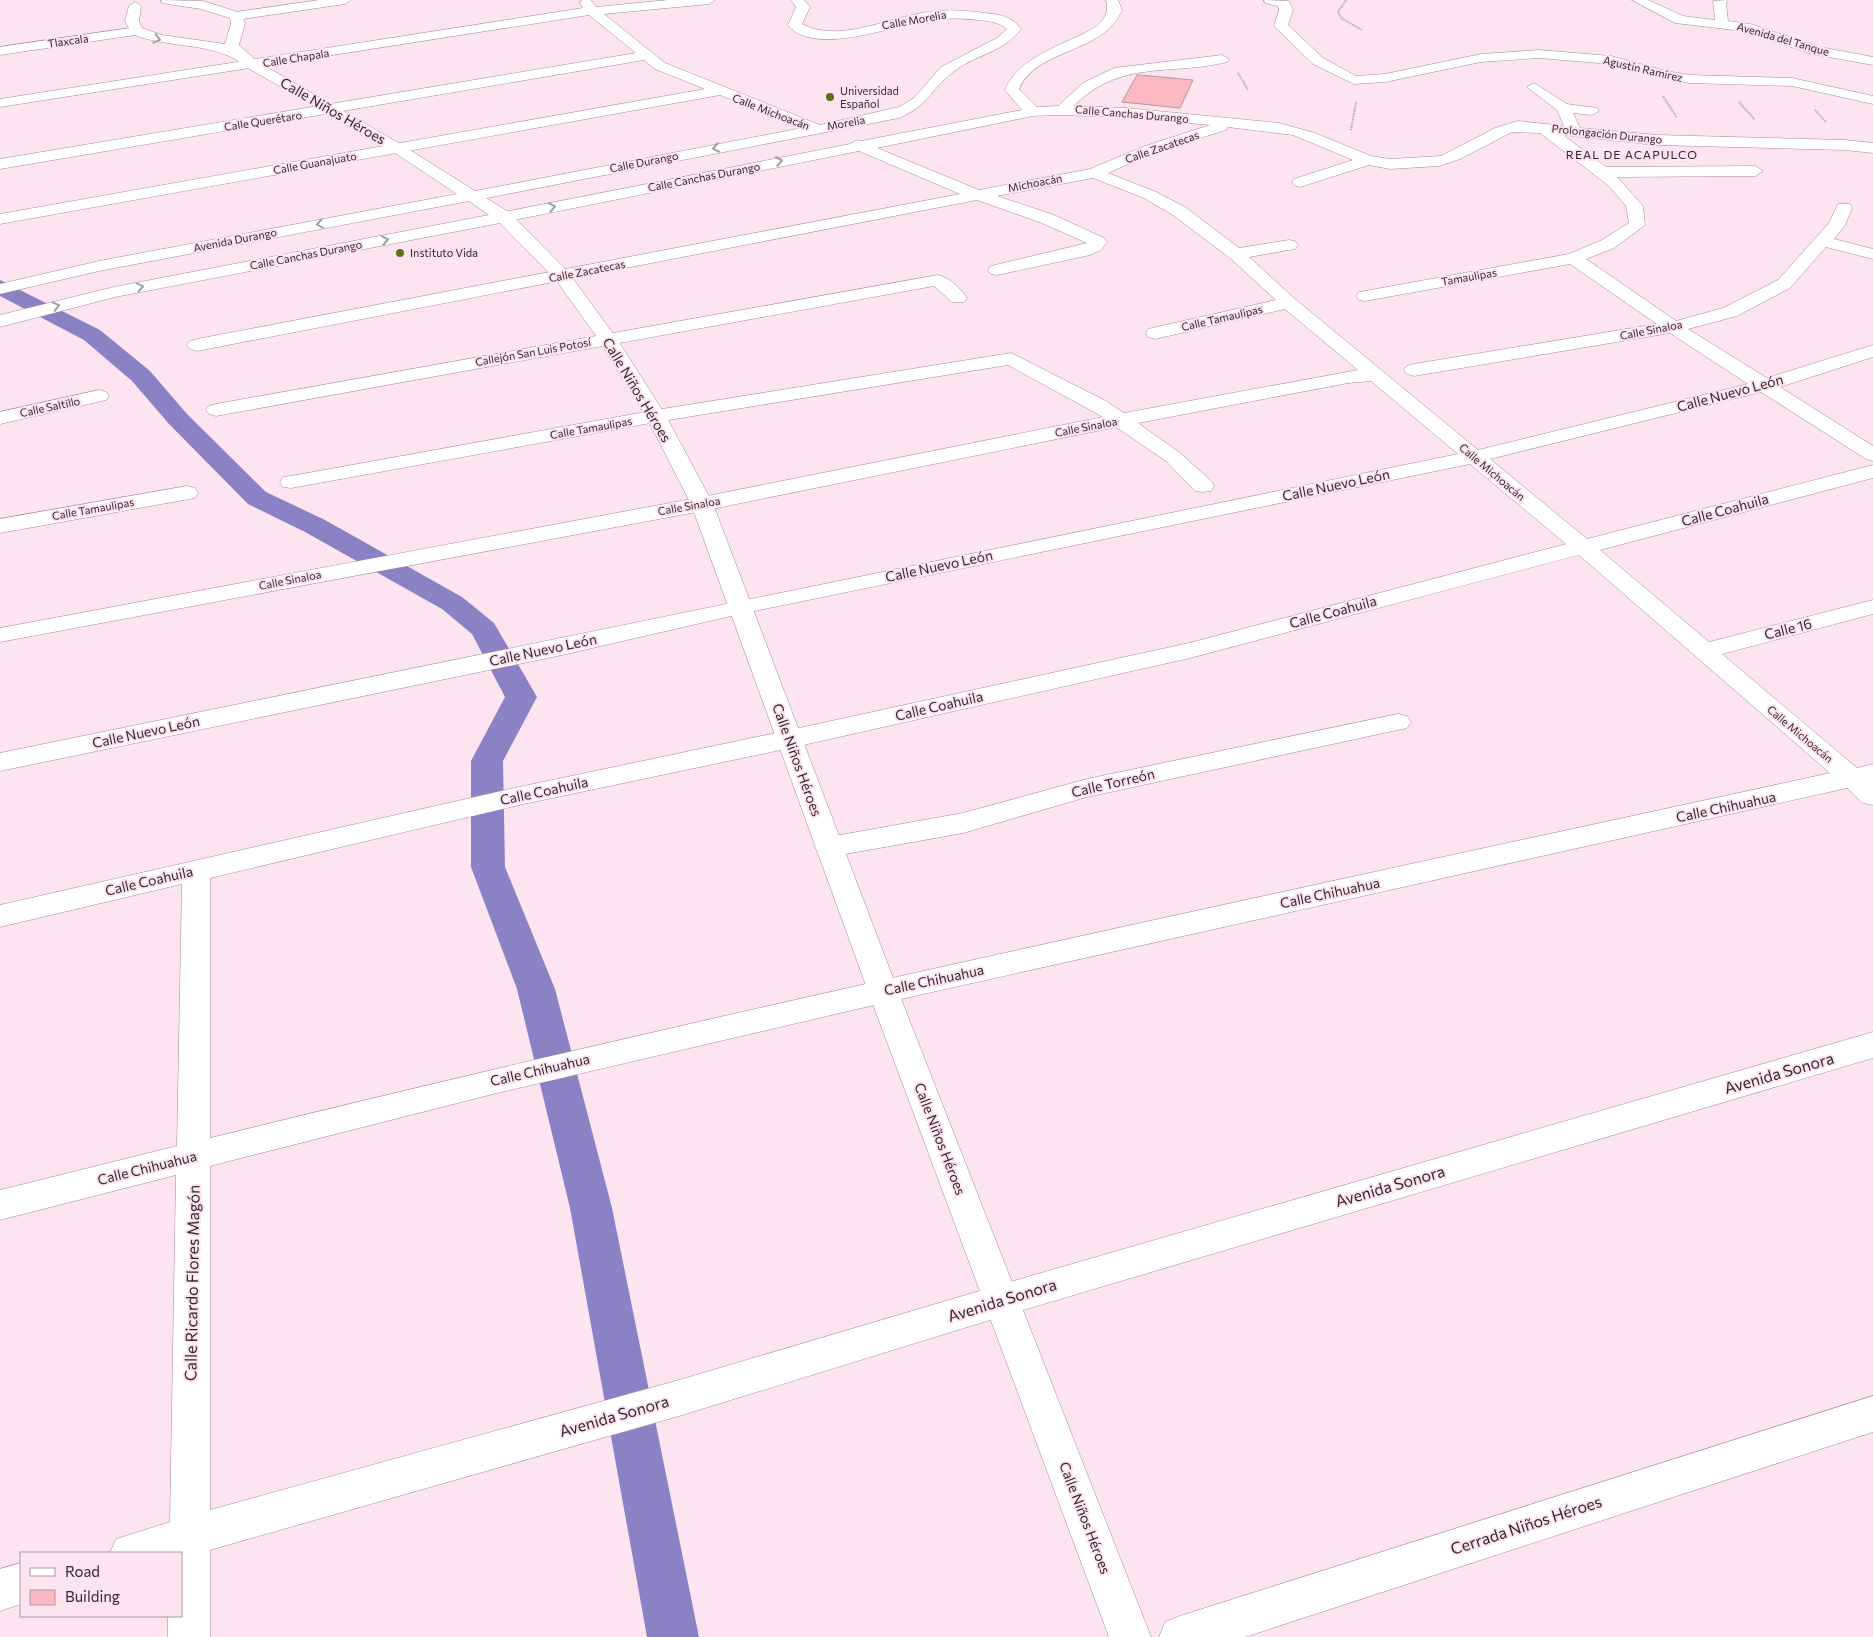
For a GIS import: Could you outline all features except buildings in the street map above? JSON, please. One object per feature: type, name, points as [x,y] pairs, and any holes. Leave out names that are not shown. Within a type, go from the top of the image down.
[{"type":"street","points":[[236,16],[241,52],[205,45],[164,42],[136,31],[132,21],[150,2],[203,5],[222,9],[236,16],[346,0]]},
{"type":"street","points":[[588,6],[709,0]]},
{"type":"street","name":"Calle Morelia","points":[[797,0],[804,7],[795,25],[811,33],[825,35],[848,34],[907,20],[945,14],[973,15],[1011,24],[1014,29],[1010,36],[971,54],[945,71],[925,96],[903,112]]},
{"type":"street","points":[[1033,112],[1012,90],[1015,82],[1043,59],[1084,42],[1098,32],[1115,12],[1116,6],[1112,0]]},
{"type":"street","name":"Agustín Ramírez","points":[[1270,0],[1284,4],[1286,10],[1281,26],[1318,62],[1354,80],[1385,78],[1481,58],[1539,54],[1611,60],[1640,69],[1690,79],[1792,82],[1873,100]]},
{"type":"street","name":"Avenida del Tanque","points":[[1638,0],[1680,20],[1693,23],[1722,23],[1745,27],[1817,51],[1873,61]]},
{"type":"street","points":[[1722,0],[1719,1],[1722,23]]},
{"type":"street","name":"Calle Chapala","points":[[0,103],[241,52],[588,6]]},
{"type":"street","name":"Calle Michoacán","points":[[588,6],[645,56],[660,66],[859,145],[976,195],[1048,219],[1098,242],[1096,246],[1084,251],[998,270]]},
{"type":"street","name":"Tlaxcala","points":[[0,51],[136,31]]},
{"type":"street","name":"Calle Niños Héroes","points":[[241,52],[330,110],[397,148],[504,217],[562,276],[608,339],[656,416],[702,504],[883,991],[1003,1300],[1130,1637]]},
{"type":"street","name":"Calle Querétaro","points":[[0,164],[645,56]]},
{"type":"street","points":[[1062,109],[1082,90],[1106,75],[1119,71],[1222,59]]},
{"type":"street","points":[[1534,87],[1563,108],[1574,131]]},
{"type":"street","name":"Calle Guanajuato","points":[[0,219],[719,91]]},
{"type":"street","points":[[1563,108],[1592,111]]},
{"type":"street","name":"Calle Canchas Durango","points":[[0,322],[114,292],[1033,112],[1062,109],[1128,112],[1298,132],[1345,150],[1366,161],[1408,164]]},
{"type":"street","points":[[903,112],[916,123],[918,128],[914,135]]},
{"type":"street","name":"Morelia","points":[[816,129],[903,112]]},
{"type":"street","points":[[1475,123],[1492,133]]},
{"type":"street","name":"Calle Zacatecas","points":[[1094,173],[1150,149],[1232,124]]},
{"type":"street","name":"Prolongación Durango","points":[[1408,164],[1453,157],[1492,133],[1518,126],[1692,141],[1846,145],[1873,148]]},
{"type":"street","points":[[1544,128],[1601,172],[1634,203],[1639,215],[1637,225],[1608,244],[1573,258]]},
{"type":"street","name":"Calle Durango","points":[[471,196],[816,129]]},
{"type":"street","points":[[1300,182],[1366,161]]},
{"type":"street","points":[[1601,172],[1755,171]]},
{"type":"street","name":"Calle Michoacán","points":[[1094,173],[1158,199],[1179,211],[1236,254],[1289,303],[1583,547],[1703,651],[1866,783]]},
{"type":"street","name":"Michoacán","points":[[976,195],[1094,173]]},
{"type":"street","name":"Calle Zacatecas","points":[[197,345],[976,195]]},
{"type":"street","name":"Avenida Durango","points":[[0,289],[99,266],[471,196]]},
{"type":"street","name":"Calle Sinaloa","points":[[1414,370],[1673,327],[1730,312],[1784,284],[1837,226],[1844,208]]},
{"type":"street","points":[[1837,226],[1855,231]]},
{"type":"street","points":[[1823,241],[1873,254]]},
{"type":"street","points":[[1236,254],[1290,245]]},
{"type":"street","points":[[1573,258],[1673,327],[1868,447]]},
{"type":"street","name":"Tamaulipas","points":[[1365,296],[1573,258]]},
{"type":"street","points":[[99,266],[114,292]]},
{"type":"street","name":"Callejón San Luis Potosí","points":[[216,410],[938,280],[958,298]]},
{"type":"street","name":"Calle Tamaulipas","points":[[1155,333],[1289,303]]},
{"type":"street","name":"Calle Nuevo León","points":[[0,762],[562,647],[740,607],[1474,457],[1766,385],[1873,351]]},
{"type":"street","name":"Calle Tamaulipas","points":[[291,482],[656,416],[1011,359],[1099,405],[1119,420]]},
{"type":"street","name":"Calle Sinaloa","points":[[0,635],[440,551],[702,504],[1119,420],[1348,377],[1376,375]]},
{"type":"street","name":"Calle Saltillo","points":[[0,418],[99,396]]},
{"type":"street","points":[[1119,420],[1172,457],[1203,486]]},
{"type":"street","name":"Calle Coahuila","points":[[0,916],[519,796],[790,739],[1190,650],[1873,471]]},
{"type":"street","name":"Calle Tamaulipas","points":[[0,526],[187,493]]},
{"type":"street","name":"Calle 16","points":[[1703,651],[1873,607]]},
{"type":"street","name":"Calle Torreón","points":[[829,847],[963,824],[1087,788],[1398,722]]},
{"type":"street","name":"Calle Chihuahua","points":[[0,1205],[497,1080],[883,991],[1866,783]]},
{"type":"street","name":"Calle Ricardo Flores Magón","points":[[189,1637],[196,870]]},
{"type":"street","name":"Avenida Sonora","points":[[133,1552],[680,1398],[1003,1300],[1873,1045]]},
{"type":"street","name":"Cerrada Niños Héroes","points":[[1180,1637],[1873,1414]]},
{"type":"street","points":[[0,1590],[20,1584]]},
{"type":"path","points":[[1346,0],[1338,12],[1342,18],[1362,30]]},
{"type":"path","points":[[1640,69],[1659,90],[1692,141]]},
{"type":"path","points":[[1724,81],[1750,115],[1782,144]]},
{"type":"path","points":[[1792,82],[1846,145]]},
{"type":"path","points":[[1345,150],[1356,102]]},
{"type":"waterway","points":[[0,287],[92,335],[141,376],[178,419],[257,498],[315,526],[452,603],[484,629],[521,697],[487,761],[488,867],[536,989],[591,1208],[673,1637]]},
{"type":"place","name":"Universidad Español","points":[[830,97]]},
{"type":"place","name":"Instituto Vida","points":[[400,253]]},
{"type":"district","name":"REAL DE ACAPULCO","points":[[1632,155]]}]
